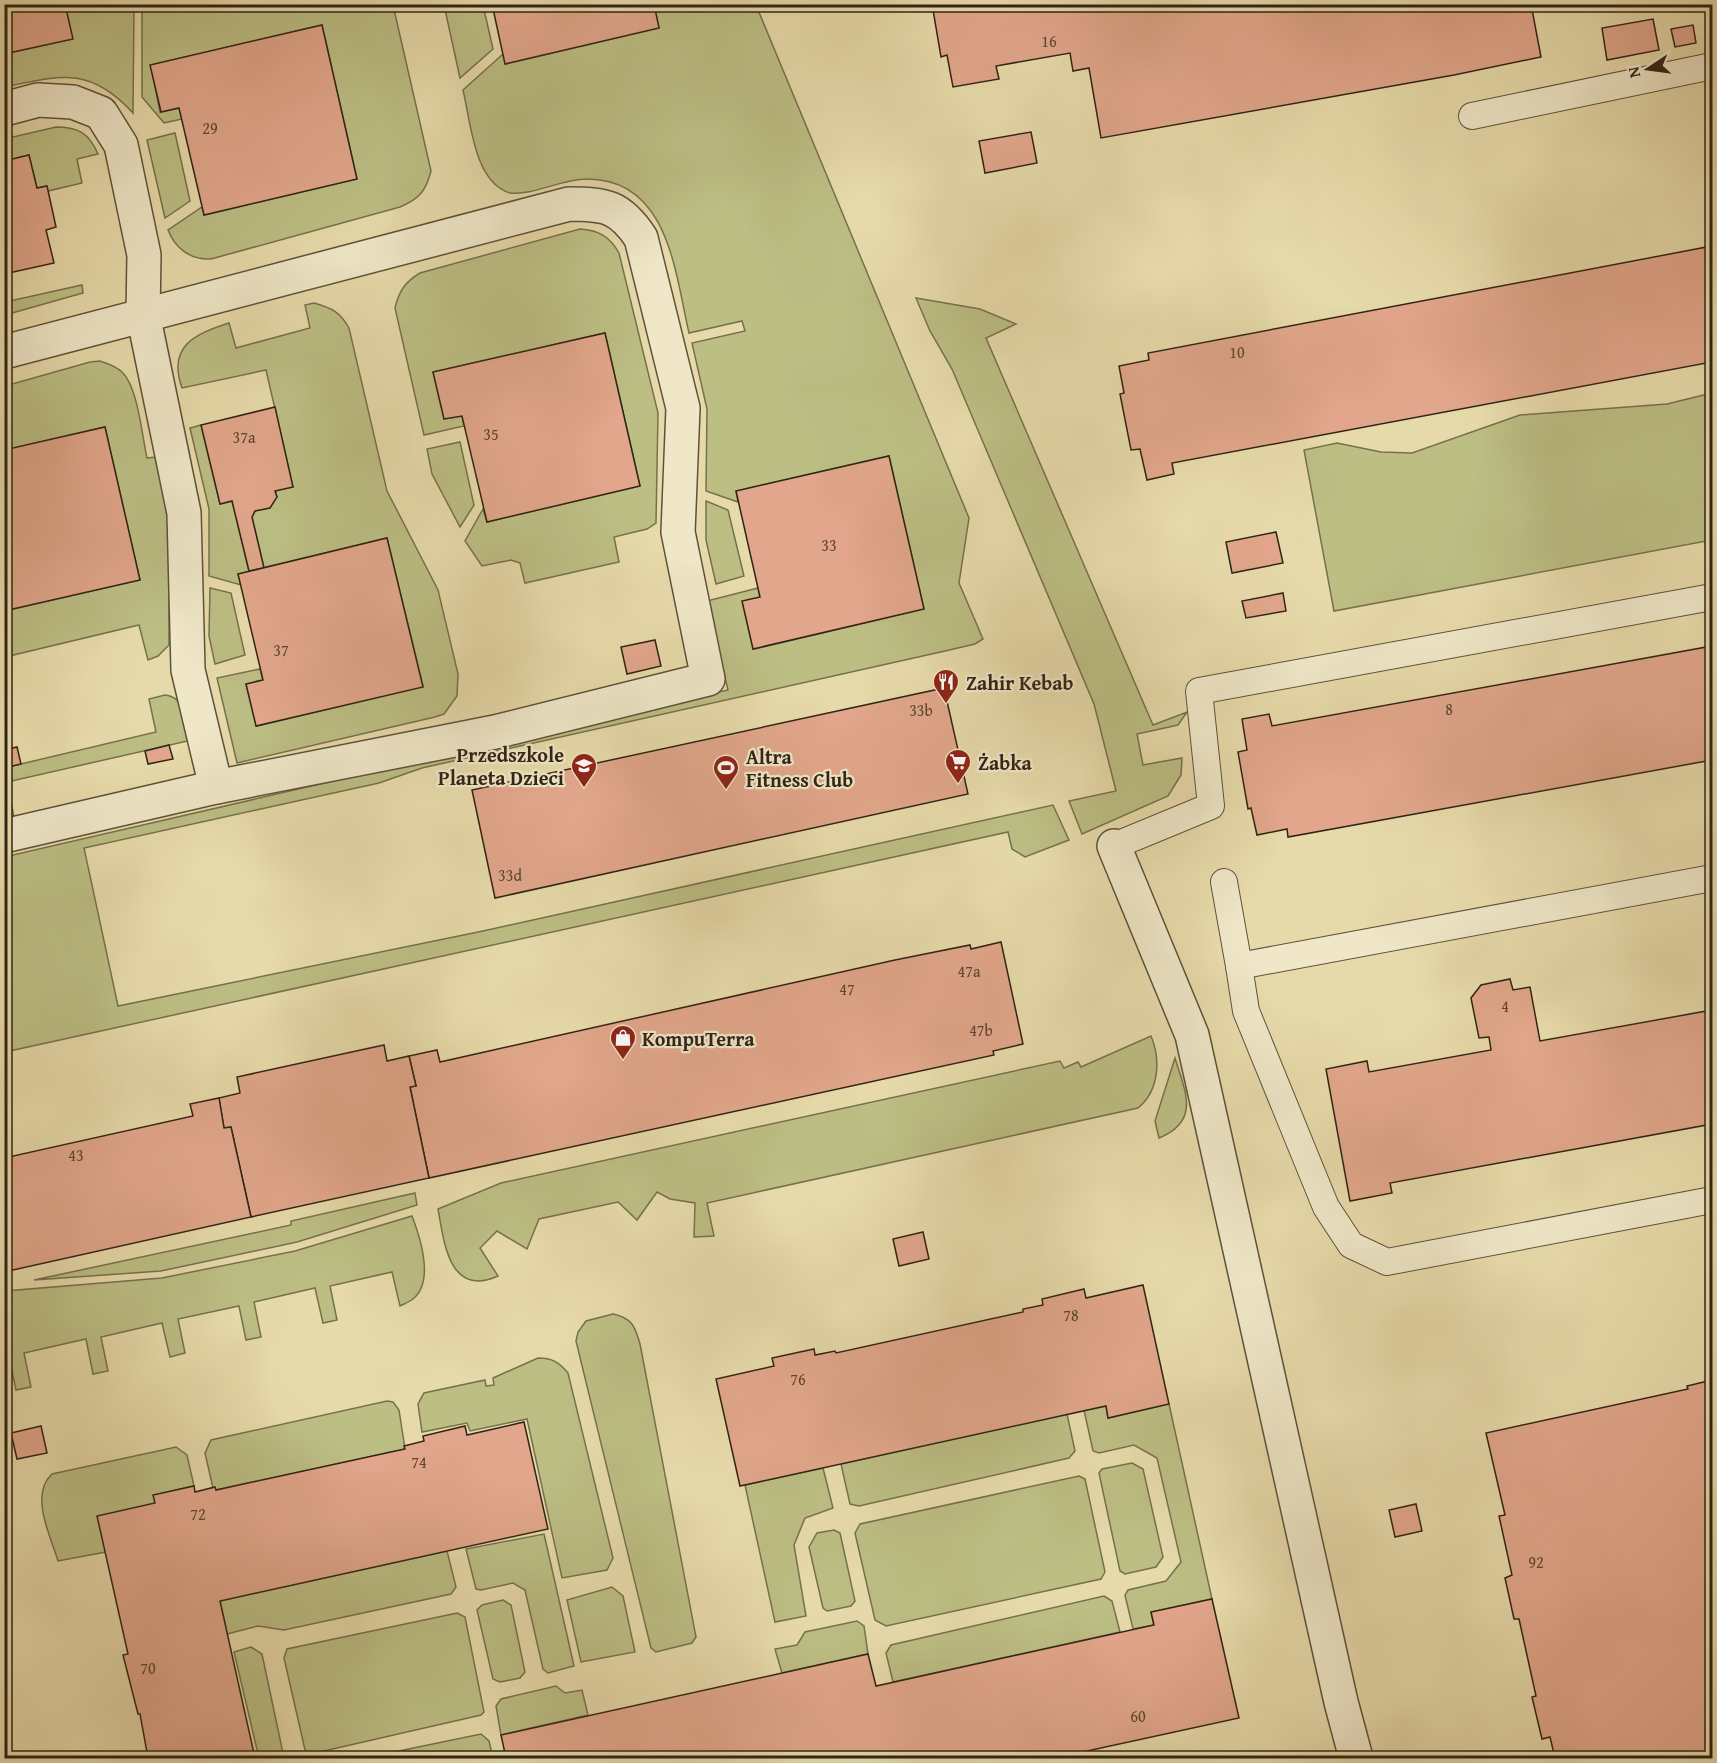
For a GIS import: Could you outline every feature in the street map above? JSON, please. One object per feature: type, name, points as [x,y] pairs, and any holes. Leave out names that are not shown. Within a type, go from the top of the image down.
[{"type":"street","points":[[4,110],[38,100],[73,102],[101,113],[121,145],[144,255],[142,315],[184,513],[188,670],[216,787]]},
{"type":"street","points":[[4,352],[569,204],[600,204],[628,219],[641,238],[683,408],[678,532],[708,679],[495,732],[216,787],[4,836]]},
{"type":"street","points":[[1114,846],[1192,1035],[1343,1713],[1356,1758]]},
{"type":"lane","points":[[1472,116],[1713,66]]},
{"type":"lane","points":[[1114,846],[1211,806],[1198,691],[1713,597]]},
{"type":"lane","points":[[1239,966],[1713,878]]},
{"type":"lane","points":[[1224,882],[1250,1022],[1326,1207],[1351,1245],[1387,1262],[1713,1200]]},
{"type":"green space","points":[[65,5],[134,5],[133,113],[103,87],[74,78],[43,79],[5,87],[4,54],[72,39]]},
{"type":"green space","points":[[142,5],[393,5],[431,171],[424,189],[412,201],[400,207],[211,259],[203,259],[184,252],[168,230],[202,207],[204,215],[357,179],[322,25],[151,65],[160,112],[179,108],[182,119],[164,123],[142,97]]},
{"type":"green space","points":[[444,5],[483,5],[493,49],[460,78]]},
{"type":"green space","points":[[654,5],[756,5],[969,518],[959,583],[983,639],[975,644],[945,651],[422,768],[379,783],[84,848],[118,1006],[483,931],[1053,805],[1069,840],[1025,857],[1012,849],[1008,832],[5,1052],[4,857],[728,690],[707,601],[758,588],[760,597],[754,649],[924,609],[889,456],[736,491],[738,502],[706,491],[707,409],[692,343],[745,331],[742,321],[689,333],[679,284],[664,234],[652,212],[636,195],[614,183],[587,179],[568,181],[529,192],[510,193],[498,187],[481,164],[463,90],[503,54],[506,64],[659,28]]},
{"type":"green space","points":[[56,127],[71,128],[87,136],[98,154],[77,159],[82,183],[48,191],[46,186],[37,188],[29,155],[5,161],[4,139]]},
{"type":"green space","points":[[175,133],[190,201],[165,218],[147,140]]},
{"type":"green space","points":[[580,229],[603,235],[619,253],[658,413],[656,523],[647,529],[614,537],[619,562],[525,583],[520,563],[511,560],[482,566],[465,541],[483,509],[487,522],[640,486],[605,333],[433,372],[444,419],[462,416],[464,426],[424,435],[395,308],[403,288],[420,273]]},
{"type":"green space","points":[[82,285],[83,293],[5,315],[5,302]]},
{"type":"green space","points":[[916,298],[980,309],[1016,324],[986,338],[1153,725],[1187,712],[1178,725],[1137,734],[1143,765],[1182,758],[1181,775],[1168,796],[1082,834],[1069,801],[1116,791],[1094,704],[952,369],[930,331]]},
{"type":"green space","points":[[314,303],[335,311],[349,328],[387,491],[438,590],[458,674],[457,696],[444,714],[435,717],[237,763],[217,678],[260,669],[263,680],[246,684],[257,726],[423,686],[387,538],[264,568],[252,517],[255,511],[277,497],[275,491],[293,487],[266,370],[182,388],[178,374],[181,352],[195,337],[229,323],[236,348],[310,328],[305,305]]},
{"type":"green space","points":[[100,361],[117,368],[127,379],[136,400],[147,458],[157,457],[169,516],[169,645],[158,656],[148,660],[139,625],[5,657],[4,611],[140,580],[105,427],[5,450],[5,386]]},
{"type":"green space","points":[[1712,393],[1712,540],[1334,611],[1304,450],[1337,443],[1381,452],[1412,453],[1520,415],[1667,404]]},
{"type":"green space","points":[[201,425],[220,504],[232,501],[249,571],[238,574],[241,585],[209,576],[209,509],[190,428]]},
{"type":"green space","points":[[460,442],[474,505],[460,527],[432,474],[427,449]]},
{"type":"green space","points":[[706,501],[728,510],[744,576],[716,584],[706,540]]},
{"type":"green space","points":[[210,588],[231,593],[245,655],[215,664],[209,636]]},
{"type":"green space","points":[[165,695],[177,700],[181,705],[192,740],[7,782],[15,822],[7,824],[4,768],[156,732],[149,699]]},
{"type":"green space","points":[[1151,1036],[1156,1055],[1156,1075],[1150,1093],[1138,1108],[707,1203],[714,1236],[694,1237],[695,1203],[670,1199],[657,1192],[637,1220],[618,1202],[539,1219],[527,1249],[497,1231],[480,1248],[498,1276],[482,1281],[469,1279],[459,1273],[447,1251],[438,1209],[501,1183],[1060,1061],[1064,1068],[1078,1062],[1081,1067]]},
{"type":"green space","points":[[1175,1058],[1187,1104],[1185,1114],[1181,1123],[1159,1138],[1155,1121]]},
{"type":"green space","points":[[415,1193],[417,1205],[297,1242],[161,1271],[34,1280],[291,1225],[291,1221]]},
{"type":"green space","points":[[412,1216],[422,1247],[423,1281],[420,1291],[413,1299],[400,1306],[392,1272],[330,1286],[337,1320],[323,1323],[315,1288],[254,1302],[261,1337],[246,1340],[239,1306],[178,1319],[185,1353],[170,1357],[162,1323],[101,1337],[108,1371],[93,1374],[86,1339],[24,1353],[31,1387],[16,1390],[9,1357],[5,1357],[5,1291],[162,1278],[295,1251]]},
{"type":"green space","points":[[613,1314],[625,1318],[632,1324],[640,1344],[696,1637],[692,1643],[656,1652],[651,1648],[576,1341],[578,1332],[586,1321]]},
{"type":"green space","points":[[538,1358],[555,1361],[568,1373],[613,1558],[607,1570],[562,1578],[527,1419],[470,1431],[467,1423],[422,1432],[418,1404],[424,1393],[485,1380],[486,1386],[494,1385],[493,1378]]},
{"type":"green space","points":[[387,1401],[393,1402],[399,1410],[405,1449],[216,1490],[213,1488],[205,1453],[211,1440]]},
{"type":"green space","points":[[1169,1404],[1212,1599],[1151,1612],[1154,1625],[1133,1629],[1125,1595],[1128,1590],[1166,1581],[1181,1562],[1157,1458],[1134,1445],[1099,1453],[1093,1451],[1084,1410],[1106,1406],[1108,1418]]},
{"type":"green space","points":[[1067,1414],[1075,1451],[1069,1458],[859,1506],[850,1504],[841,1464]]},
{"type":"green space","points":[[176,1447],[187,1455],[194,1486],[154,1495],[155,1503],[106,1552],[58,1561],[42,1504],[45,1483],[52,1474]]},
{"type":"green space","points":[[1132,1463],[1143,1469],[1163,1557],[1156,1567],[1125,1574],[1120,1571],[1099,1473],[1102,1469]]},
{"type":"green space","points":[[823,1468],[833,1508],[805,1518],[794,1545],[806,1616],[775,1622],[745,1485]]},
{"type":"green space","points":[[1079,1476],[1085,1479],[1105,1572],[1101,1579],[886,1626],[875,1620],[855,1533],[860,1524]]},
{"type":"green space","points":[[834,1530],[840,1533],[855,1601],[851,1606],[827,1611],[823,1608],[809,1547],[817,1533]]},
{"type":"green space","points":[[544,1534],[574,1666],[548,1673],[543,1669],[525,1590],[513,1583],[476,1589],[466,1549]]},
{"type":"green space","points":[[447,1551],[456,1587],[451,1594],[284,1630],[258,1626],[227,1634],[220,1601]]},
{"type":"green space","points":[[612,1587],[623,1596],[635,1652],[581,1662],[567,1600]]},
{"type":"green space","points":[[1104,1596],[1112,1601],[1120,1632],[893,1682],[886,1653],[891,1645]]},
{"type":"green space","points":[[503,1600],[511,1605],[525,1672],[520,1678],[500,1682],[493,1679],[477,1610],[482,1605]]},
{"type":"green space","points":[[457,1613],[465,1617],[484,1712],[481,1715],[311,1754],[305,1750],[284,1658],[287,1649]]},
{"type":"green space","points":[[857,1621],[864,1626],[868,1654],[782,1673],[775,1649],[797,1645],[805,1632]]},
{"type":"green space","points":[[251,1647],[262,1654],[284,1758],[259,1758],[234,1652]]},
{"type":"green space","points":[[556,1686],[565,1693],[582,1690],[588,1715],[501,1735],[496,1706],[501,1699]]},
{"type":"green space","points":[[481,1734],[489,1741],[493,1758],[365,1758]]},
{"type":"building","points":[[4,4],[65,4],[73,39],[4,54]]},
{"type":"building","points":[[492,4],[654,4],[659,28],[505,64]]},
{"type":"building","points":[[932,4],[1531,4],[1541,57],[1454,75],[1101,138],[1089,68],[1073,71],[1070,53],[996,66],[999,79],[953,87],[947,55],[941,57]]},
{"type":"building","points":[[1653,19],[1659,50],[1607,60],[1602,28]]},
{"type":"building","points":[[322,25],[357,179],[204,215],[179,108],[161,112],[150,65]]},
{"type":"building","points":[[1693,25],[1696,43],[1675,47],[1671,29]]},
{"type":"building","points":[[1031,132],[1037,163],[985,173],[979,141]]},
{"type":"building","points":[[29,155],[37,188],[47,186],[56,227],[46,230],[54,263],[4,274],[4,161]]},
{"type":"building","points":[[1712,246],[1712,362],[1172,463],[1174,474],[1147,480],[1140,449],[1131,450],[1120,394],[1124,393],[1119,366],[1149,360],[1148,353]]},
{"type":"building","points":[[605,333],[640,486],[487,522],[462,416],[444,419],[433,372]]},
{"type":"building","points":[[275,407],[293,487],[275,491],[277,497],[270,508],[255,511],[252,517],[264,568],[249,571],[232,501],[220,504],[201,425]]},
{"type":"building","points":[[105,427],[140,580],[4,611],[4,450]]},
{"type":"building","points":[[889,456],[924,609],[753,649],[742,601],[760,597],[736,491]]},
{"type":"building","points":[[1276,532],[1283,563],[1232,573],[1226,542]]},
{"type":"building","points":[[387,538],[423,687],[256,726],[246,684],[263,680],[238,574]]},
{"type":"building","points":[[1283,593],[1286,611],[1246,618],[1242,601]]},
{"type":"building","points":[[655,640],[661,666],[627,674],[621,647]]},
{"type":"building","points":[[1712,646],[1712,760],[1288,837],[1287,829],[1257,835],[1251,808],[1248,809],[1238,752],[1247,750],[1242,719],[1269,714],[1272,726]]},
{"type":"building","points":[[944,688],[968,794],[495,898],[472,790]]},
{"type":"building","points":[[169,745],[173,759],[148,764],[145,751]]},
{"type":"building","points":[[17,747],[21,764],[4,768],[4,750]]},
{"type":"building","points":[[1001,942],[1023,1044],[993,1051],[994,1055],[429,1178],[410,1087],[416,1086],[409,1056],[437,1050],[440,1062],[895,960],[970,945],[971,949]]},
{"type":"building","points":[[1510,979],[1513,990],[1530,987],[1540,1041],[1712,1010],[1712,1124],[1390,1183],[1392,1193],[1350,1201],[1326,1069],[1367,1061],[1369,1072],[1491,1050],[1489,1037],[1479,1038],[1471,998],[1481,985]]},
{"type":"building","points":[[384,1045],[387,1061],[409,1056],[416,1086],[410,1087],[429,1178],[251,1217],[231,1127],[224,1128],[219,1098],[240,1093],[237,1077]]},
{"type":"building","points":[[219,1098],[224,1128],[231,1127],[251,1217],[4,1272],[4,1158],[193,1116],[190,1104]]},
{"type":"building","points":[[923,1232],[929,1259],[899,1266],[893,1239]]},
{"type":"building","points":[[1143,1285],[1169,1404],[1108,1418],[1106,1406],[740,1486],[716,1379],[774,1366],[772,1358],[814,1349],[815,1355],[835,1351],[836,1353],[1023,1312],[1023,1309],[1043,1305],[1042,1299],[1084,1289],[1086,1298]]},
{"type":"building","points":[[1712,1380],[1712,1758],[1555,1758],[1550,1737],[1542,1739],[1532,1697],[1536,1696],[1519,1619],[1514,1619],[1505,1578],[1512,1575],[1499,1516],[1505,1515],[1486,1433],[1688,1389],[1687,1386]]},
{"type":"building","points":[[524,1422],[548,1529],[220,1601],[255,1758],[148,1758],[140,1714],[138,1714],[123,1655],[128,1654],[97,1516],[155,1503],[153,1495],[194,1486],[195,1492],[215,1487],[216,1490],[405,1449],[404,1446],[424,1441],[423,1436],[465,1426],[467,1435]]},
{"type":"building","points":[[41,1426],[47,1453],[17,1459],[11,1433]]},
{"type":"building","points":[[1416,1504],[1422,1531],[1395,1537],[1389,1510]]},
{"type":"building","points":[[1212,1599],[1239,1718],[1055,1758],[506,1758],[501,1735],[868,1654],[876,1686],[1154,1625],[1151,1612]]},
{"type":"place","name":"Zahir Kebab","points":[[946,705]]},
{"type":"place","name":"Żabka","points":[[958,785]]},
{"type":"place","name":"Przedszkole Planeta Dzieci","points":[[584,789]]},
{"type":"place","name":"Altra Fitness Club","points":[[726,791]]},
{"type":"place","name":"KompuTerra","points":[[623,1061]]}]
